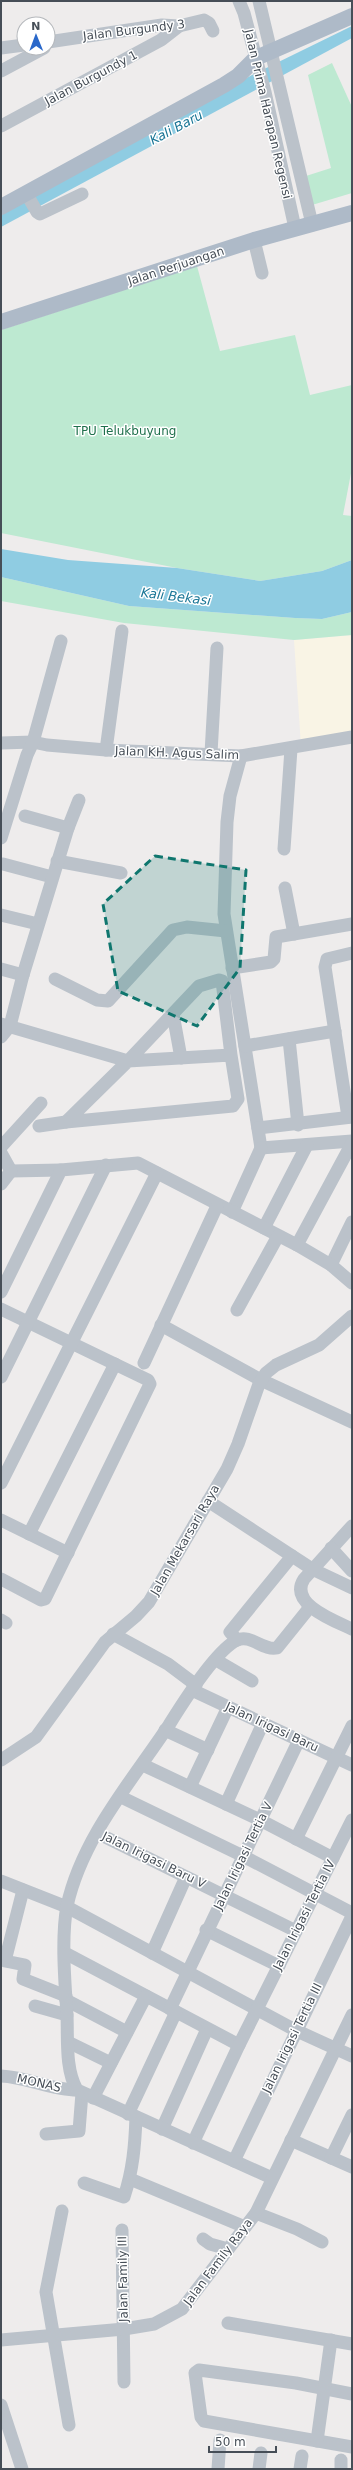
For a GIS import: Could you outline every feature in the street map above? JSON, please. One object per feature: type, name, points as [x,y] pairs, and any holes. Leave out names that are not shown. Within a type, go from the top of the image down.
[{"type":"main road","points":[[1,207],[28,195],[265,61],[352,16]]},
{"type":"main road","name":"Jalan Perjuangan","points":[[1,322],[254,240],[352,212]]},
{"type":"street","points":[[240,4],[255,15],[260,5]]},
{"type":"street","name":"Jalan Prima Harapan Regensi","points":[[240,4],[279,89],[312,224]]},
{"type":"street","name":"Jalan Prima Harapan Regensi","points":[[260,5],[265,61],[265,92],[295,228]]},
{"type":"street","name":"Jalan Burgundy 3","points":[[56,42],[162,25],[179,26],[207,21],[214,31]]},
{"type":"street","name":"Jalan Burgundy 1","points":[[1,126],[161,40],[179,26]]},
{"type":"street","points":[[1,48],[16,46]]},
{"type":"street","points":[[1,71],[29,56]]},
{"type":"street","points":[[28,195],[37,212],[42,214],[82,194]]},
{"type":"street","points":[[254,240],[262,274]]},
{"type":"street","points":[[106,750],[122,631]]},
{"type":"street","points":[[1,838],[26,755],[33,742],[61,641]]},
{"type":"street","points":[[211,753],[217,648]]},
{"type":"street","name":"Jalan KH. Agus Salim","points":[[1,743],[33,742],[106,750],[211,753],[241,756],[291,749],[352,736]]},
{"type":"street","points":[[284,849],[291,749]]},
{"type":"street","points":[[232,1212],[261,1148],[226,931],[223,898],[230,796],[241,756]]},
{"type":"street","points":[[1,1037],[23,975],[57,861],[79,800]]},
{"type":"street","points":[[25,816],[68,828]]},
{"type":"street","points":[[57,861],[121,873]]},
{"type":"street","points":[[3,864],[52,877]]},
{"type":"street","points":[[285,888],[294,934]]},
{"type":"street","points":[[1,915],[38,924]]},
{"type":"street","points":[[232,968],[271,962],[274,959],[276,937],[352,924]]},
{"type":"street","points":[[55,979],[97,1000],[106,1002],[110,1000],[173,930],[187,927],[226,931]]},
{"type":"street","points":[[258,1128],[298,1125],[350,1117],[325,963],[330,957],[352,953]]},
{"type":"street","points":[[1,969],[23,975]]},
{"type":"street","points":[[39,1126],[66,1122],[233,1106],[238,1099],[221,980],[200,986],[128,1061],[66,1122]]},
{"type":"street","points":[[173,1014],[181,1058]]},
{"type":"street","points":[[6,1025],[128,1061],[232,1055]]},
{"type":"street","points":[[245,1046],[335,1031]]},
{"type":"street","points":[[289,1039],[298,1125]]},
{"type":"street","points":[[1,1147],[41,1103]]},
{"type":"street","points":[[261,1148],[352,1142]]},
{"type":"street","points":[[297,1245],[352,1142]]},
{"type":"street","points":[[264,1228],[307,1145]]},
{"type":"street","points":[[1,1153],[11,1172]]},
{"type":"street","points":[[1,1184],[11,1172],[61,1170],[136,1162],[217,1206],[297,1245],[331,1265],[352,1283]]},
{"type":"street","points":[[1,1377],[106,1165]]},
{"type":"street","points":[[1,1292],[61,1170]]},
{"type":"street","points":[[1,1483],[157,1173]]},
{"type":"street","points":[[144,1363],[217,1206]]},
{"type":"street","points":[[331,1265],[352,1222]]},
{"type":"street","points":[[236,1310],[278,1236]]},
{"type":"street","points":[[1,1309],[148,1380],[149,1388],[68,1554],[43,1600],[1,1579]]},
{"type":"street","name":"Jalan Mekarsari Raya","points":[[1,1760],[9,1752],[36,1737],[105,1642],[132,1620],[149,1602],[234,1455],[261,1380],[270,1369],[319,1345],[352,1316]]},
{"type":"street","points":[[161,1325],[261,1380],[352,1422]]},
{"type":"street","points":[[29,1534],[114,1364]]},
{"type":"street","points":[[208,1501],[312,1569],[352,1588]]},
{"type":"street","points":[[1,1520],[68,1554]]},
{"type":"street","points":[[352,1526],[312,1569],[302,1582],[300,1588],[304,1601],[310,1607],[352,1629]]},
{"type":"street","points":[[331,1548],[352,1571]]},
{"type":"street","points":[[237,1640],[230,1632],[292,1556]]},
{"type":"street","points":[[84,2094],[72,2078],[68,2042],[65,1953],[67,1907],[81,1863],[97,1833],[121,1796],[194,1687],[216,1660],[237,1640],[245,1639],[270,1648],[277,1648],[310,1607]]},
{"type":"street","name":"Jalan Irigasi Baru","points":[[113,1634],[168,1664],[194,1687],[228,1707],[352,1765]]},
{"type":"street","points":[[216,1660],[252,1681]]},
{"type":"street","points":[[190,1787],[228,1707]]},
{"type":"street","points":[[226,1804],[263,1723]]},
{"type":"street","points":[[296,1839],[352,1726]]},
{"type":"street","points":[[165,1730],[208,1750]]},
{"type":"street","name":"Jalan Irigasi Tertia V","points":[[132,2115],[173,2010],[186,1972],[299,1740]]},
{"type":"street","points":[[143,1765],[260,1820],[333,1858]]},
{"type":"street","points":[[121,1796],[243,1856],[352,1914]]},
{"type":"street","name":"Jalan Irigasi Tertia IV","points":[[193,2143],[239,2045],[352,1820]]},
{"type":"street","name":"Jalan Irigasi Baru V","points":[[97,1833],[296,1930]]},
{"type":"street","points":[[152,1953],[186,1876]]},
{"type":"street","points":[[1,1882],[67,1907],[295,2030],[352,2056]]},
{"type":"street","points":[[23,1890],[5,1961],[25,1965],[23,1979],[66,1998],[127,2032]]},
{"type":"street","name":"Jalan Irigasi Tertia III","points":[[234,2161],[295,2030],[352,1914]]},
{"type":"street","points":[[206,1930],[279,1966]]},
{"type":"street","points":[[65,1953],[239,2045]]},
{"type":"street","points":[[46,2134],[79,2131],[84,2094],[111,2063],[146,1996]]},
{"type":"street","points":[[35,2006],[67,2015]]},
{"type":"street","name":"Jalan Family Raya","points":[[1,2340],[124,2329],[161,2322],[182,2309],[256,2213],[352,2015]]},
{"type":"street","points":[[162,2129],[207,2029]]},
{"type":"street","points":[[68,2042],[111,2063]]},
{"type":"street","name":"MONAS","points":[[1,2076],[20,2078],[84,2094],[272,2178]]},
{"type":"street","points":[[84,2183],[124,2197],[130,2179],[134,2152],[132,2115]]},
{"type":"street","points":[[331,2158],[352,2115]]},
{"type":"street","points":[[291,2140],[352,2167]]},
{"type":"street","points":[[130,2179],[245,2227]]},
{"type":"street","points":[[62,2211],[46,2286],[52,2335],[69,2425]]},
{"type":"street","points":[[256,2213],[298,2229],[322,2242]]},
{"type":"street","name":"Jalan Family III","points":[[122,2230],[124,2382]]},
{"type":"street","points":[[203,2239],[210,2244],[228,2249]]},
{"type":"street","points":[[228,2323],[352,2344]]},
{"type":"street","points":[[317,2441],[331,2340]]},
{"type":"street","points":[[352,2394],[199,2370],[195,2373],[201,2417],[204,2421],[352,2447]]},
{"type":"street","points":[[1,2405],[21,2465]]},
{"type":"street","points":[[218,2469],[220,2440]]},
{"type":"street","points":[[259,2469],[261,2453]]},
{"type":"highlighted area","points":[[155,856],[246,870],[240,968],[197,1026],[118,991],[103,904]]},
{"type":"shaded area","points":[[352,635],[352,737],[301,746],[294,640]]},
{"type":"green space","points":[[332,63],[352,107],[352,193],[312,205],[306,176],[331,168],[308,75]]},
{"type":"green space","name":"TPU Telukbuyung","points":[[197,266],[220,351],[295,335],[310,395],[352,385],[352,468],[343,515],[352,516],[352,560],[322,571],[260,581],[177,568],[1,533],[1,330]]},
{"type":"green space","points":[[1,577],[129,606],[322,619],[352,612],[352,635],[294,640],[124,623],[1,601]]},
{"type":"water","name":"Kali Baru","points":[[352,26],[352,38],[1,227],[1,215],[252,75]]},
{"type":"water","name":"Kali Bekasi","points":[[1,549],[68,560],[177,568],[260,581],[322,571],[352,560],[352,612],[322,619],[129,606],[1,577]]}]
